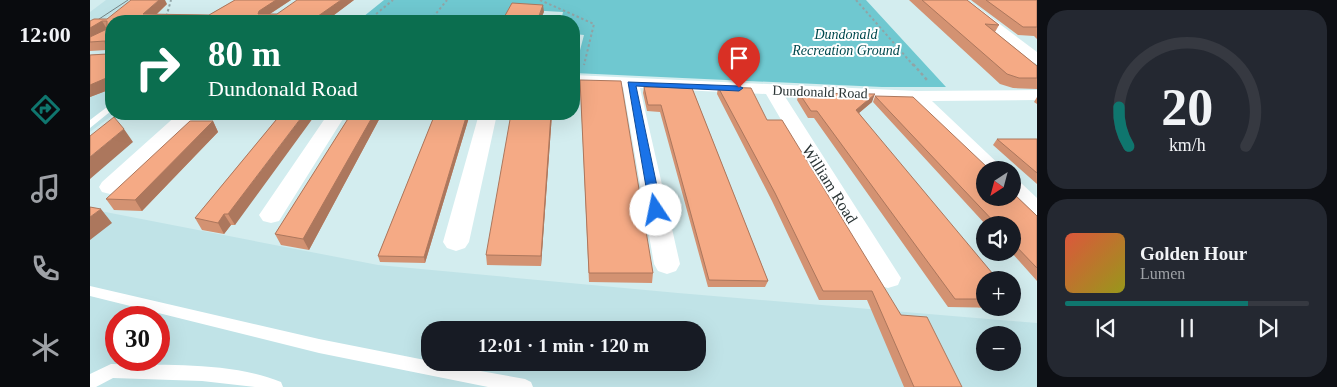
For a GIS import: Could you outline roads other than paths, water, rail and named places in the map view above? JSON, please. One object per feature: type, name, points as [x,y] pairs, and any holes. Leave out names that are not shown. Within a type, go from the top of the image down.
[{"type":"street","points":[[960,0],[1037,59]]},
{"type":"street","name":"Dundonald Road","points":[[580,80],[772,90],[920,89],[1037,95]]},
{"type":"street","points":[[631,84],[667,264]]},
{"type":"street","points":[[920,89],[986,161]]},
{"type":"street","name":"William Road","points":[[772,90],[888,278]]},
{"type":"street","points":[[110,187],[183,120]]},
{"type":"street","points":[[271,215],[334,120]]},
{"type":"street","points":[[456,242],[486,120]]},
{"type":"street","points":[[1021,196],[1037,211]]},
{"type":"lane","points":[[90,125],[105,112]]},
{"type":"lane","points":[[90,292],[319,346],[525,387]]},
{"type":"lane","points":[[90,382],[111,371],[202,374],[253,379],[275,387]]},
{"type":"tram line","points":[[105,15],[128,0]]},
{"type":"tram line","points":[[90,25],[105,15]]},
{"type":"park label","name":"Dundonald Recreation Ground","points":[[846,42]]}]
